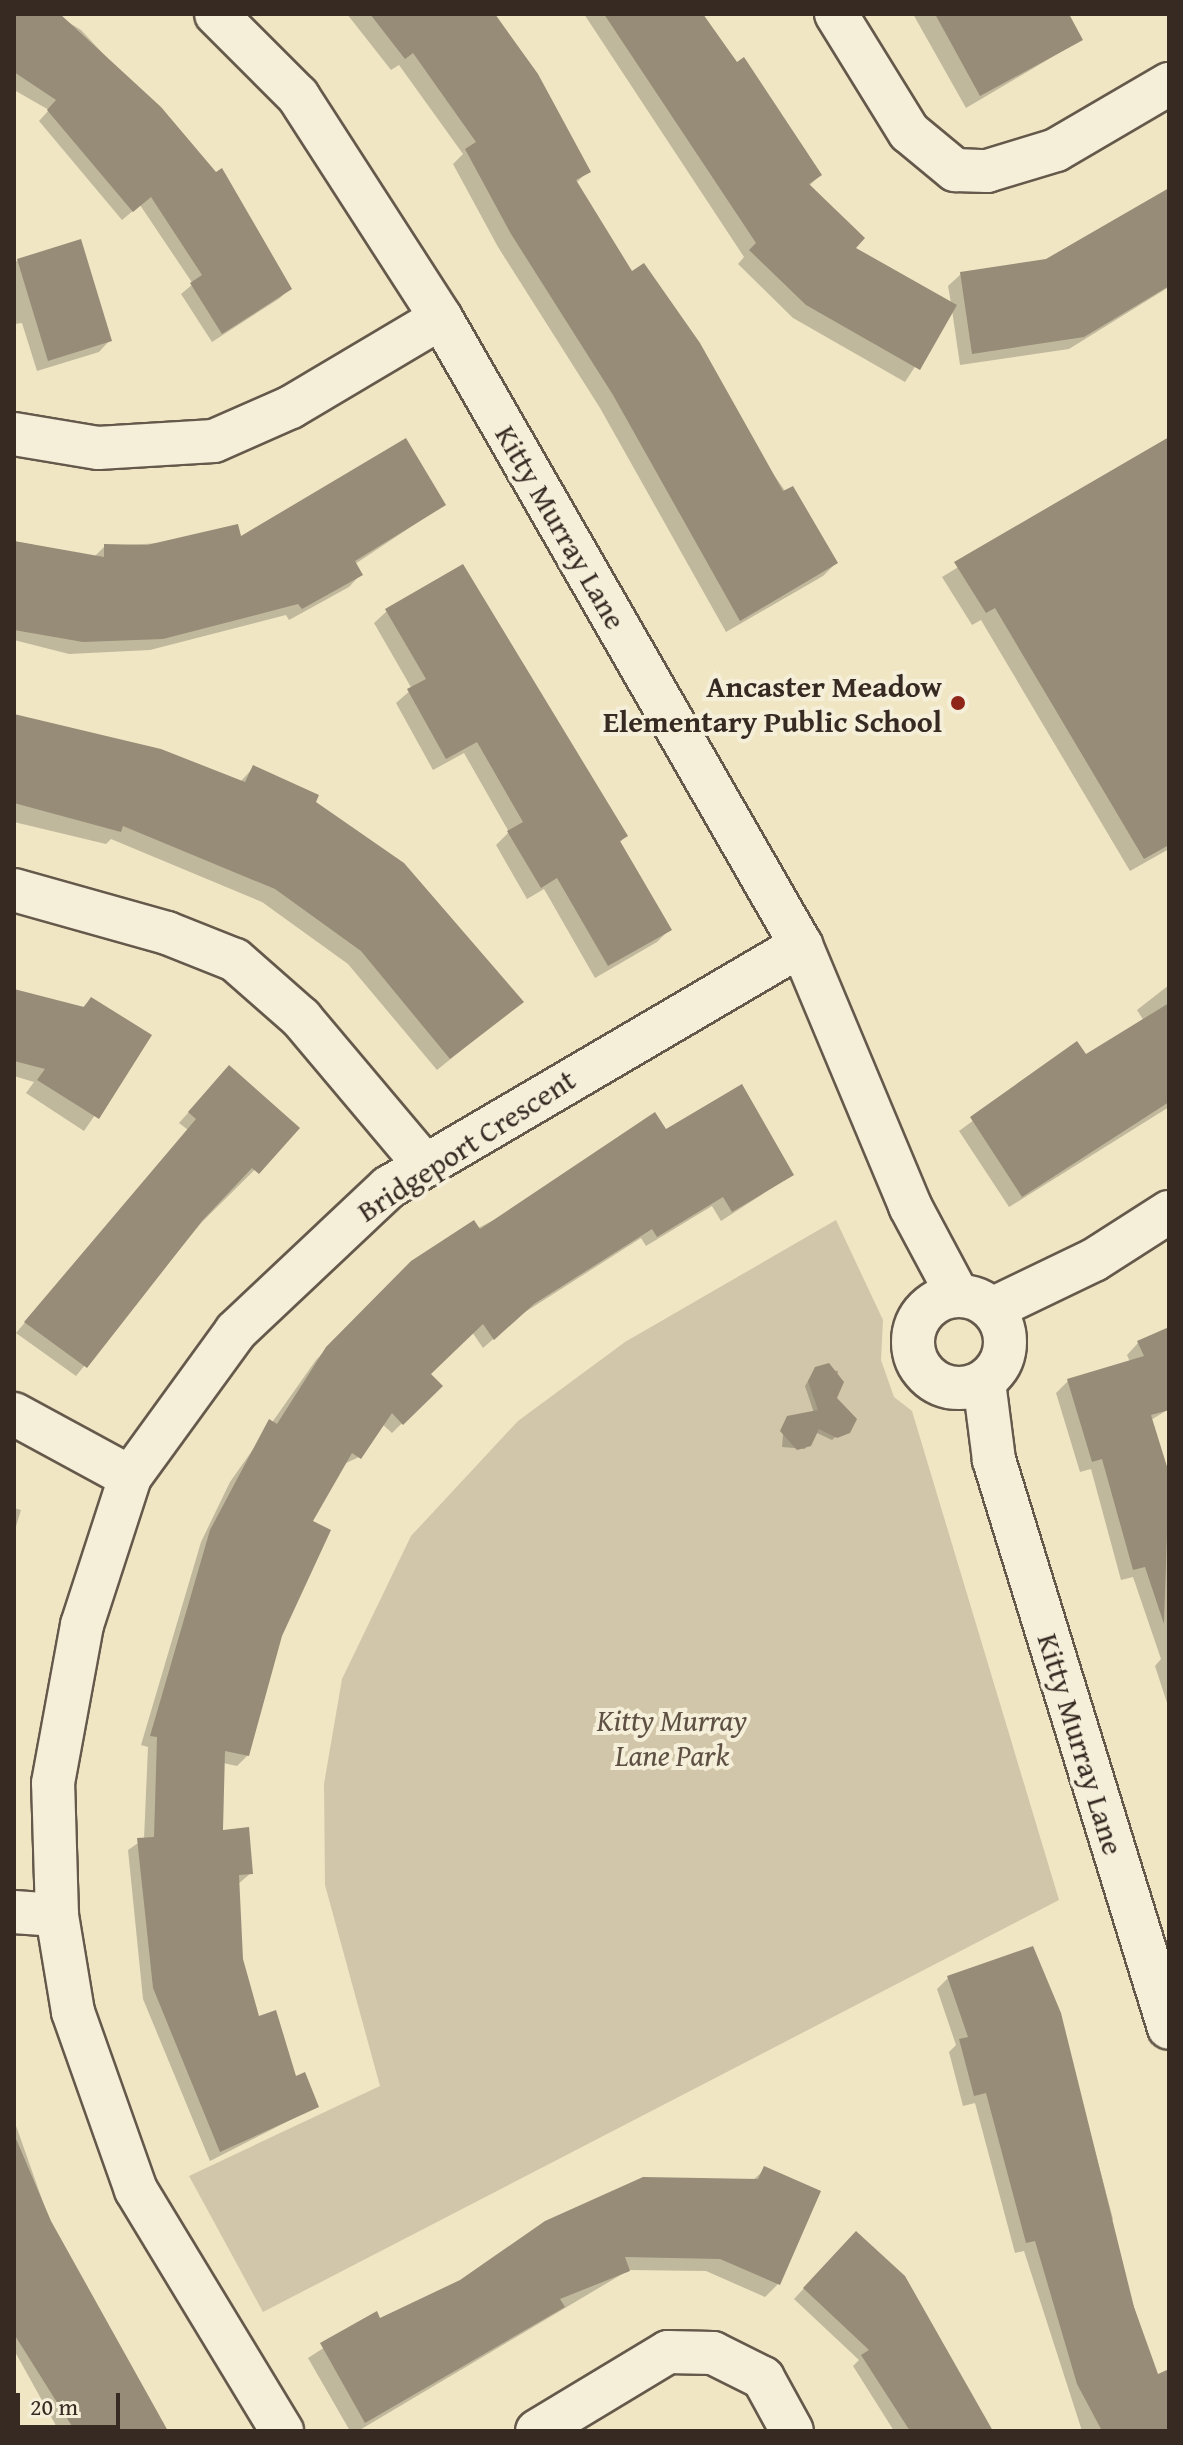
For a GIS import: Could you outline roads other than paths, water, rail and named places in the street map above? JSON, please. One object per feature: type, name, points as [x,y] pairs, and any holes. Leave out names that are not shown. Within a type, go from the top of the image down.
[{"type":"street","name":"Kitty Murray Lane","points":[[216,14],[298,96],[441,318],[801,945],[910,1206],[971,1313]]},
{"type":"street","points":[[836,14],[909,132],[955,170],[987,171],[1056,150],[1169,84]]},
{"type":"street","points":[[14,434],[98,448],[214,441],[291,407],[441,318]]},
{"type":"street","points":[[14,890],[235,960],[301,1018],[425,1165]]},
{"type":"street","name":"Bridgeport Crescent","points":[[282,2431],[136,2190],[73,2012],[57,1915],[53,1783],[82,1625],[130,1477],[247,1320],[312,1252],[425,1165],[801,945]]},
{"type":"street","points":[[971,1313],[1003,1359],[967,1385],[922,1371],[914,1353],[913,1336],[1094,1260],[1169,1212]]},
{"type":"street","name":"Kitty Murray Lane","points":[[967,1385],[994,1460],[1169,2028]]},
{"type":"street","points":[[14,1414],[130,1477]]},
{"type":"street","points":[[14,1912],[57,1915]]},
{"type":"street","points":[[537,2431],[668,2352],[683,2352],[713,2353],[763,2378],[792,2431]]},
{"type":"place","name":"Ancaster Meadow Elementary Public School","points":[[958,703]]},
{"type":"park label","name":"Kitty Murray Lane Park","points":[[672,1737]]}]
